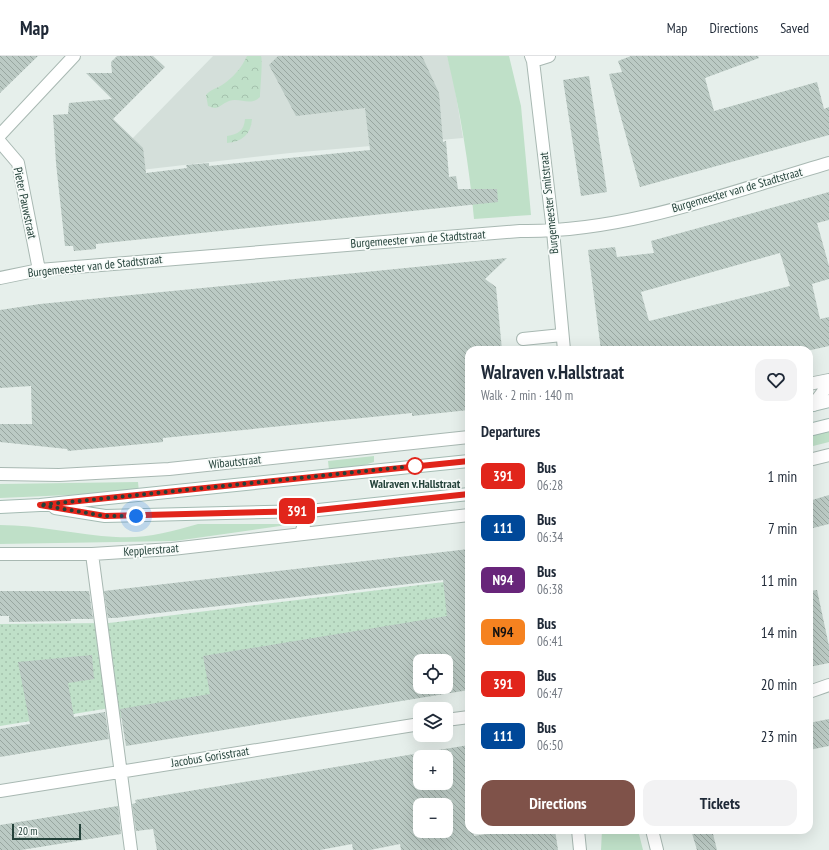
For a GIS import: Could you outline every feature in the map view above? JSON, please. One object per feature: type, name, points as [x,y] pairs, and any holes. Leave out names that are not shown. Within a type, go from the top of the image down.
[{"type":"street","points":[[0,135],[74,56]]},
{"type":"street","points":[[532,59],[549,56]]},
{"type":"street","name":"Burgemeester Smitstraat","points":[[532,59],[553,232],[563,346]]},
{"type":"street","name":"Pieter Pauwstraat","points":[[0,142],[18,163],[39,270]]},
{"type":"street","name":"Burgemeester van de Stadtstraat","points":[[0,278],[39,270],[520,231],[553,232],[636,219],[829,163]]},
{"type":"street","points":[[523,339],[562,335]]},
{"type":"street","points":[[813,383],[829,380]]},
{"type":"street","points":[[813,404],[829,384]]},
{"type":"street","points":[[813,405],[829,401]]},
{"type":"street","points":[[813,429],[829,425]]},
{"type":"street","name":"Wibautstraat","points":[[0,474],[59,475],[169,469],[465,437]]},
{"type":"street","points":[[813,459],[829,455]]},
{"type":"street","name":"Wibautstraat","points":[[40,505],[465,461]]},
{"type":"street","points":[[0,507],[40,505],[105,516],[309,511],[465,494]]},
{"type":"street","points":[[301,533],[309,511]]},
{"type":"street","name":"Kepplerstraat","points":[[0,554],[92,554],[172,549],[301,533],[465,515]]},
{"type":"street","points":[[92,554],[122,771],[131,850]]},
{"type":"street","points":[[813,691],[829,685]]},
{"type":"street","points":[[453,719],[465,718]]},
{"type":"street","name":"Jacobus Gorisstraat","points":[[0,791],[413,725]]},
{"type":"street","points":[[578,834],[580,850]]},
{"type":"street","points":[[653,834],[657,850]]},
{"type":"shaded area","points":[[213,56],[447,56],[453,77],[463,138],[290,153],[132,171],[132,139]]},
{"type":"green space","points":[[247,56],[261,56],[262,59],[260,97],[249,102],[237,100],[229,101],[217,108],[208,106],[206,95],[230,79],[243,64]]},
{"type":"green space","points":[[447,56],[509,56],[521,106],[531,215],[474,219],[464,137]]},
{"type":"green space","points":[[245,119],[252,119],[248,133],[237,141],[227,143],[227,136],[240,131]]},
{"type":"green space","points":[[829,431],[829,442],[813,446],[813,435]]},
{"type":"green space","points":[[374,456],[374,462],[343,472],[334,469],[329,470],[328,461]]},
{"type":"green space","points":[[138,482],[139,492],[0,498],[0,484]]},
{"type":"green space","points":[[198,524],[294,524],[175,541],[0,544],[0,525],[15,525],[101,536],[137,537],[178,530]]},
{"type":"green space","points":[[465,579],[465,593],[448,654],[413,654],[413,669],[118,718],[116,707],[0,726],[0,624],[109,623]]},
{"type":"green space","points":[[602,834],[639,834],[643,850],[601,850]]},
{"type":"building","points":[[0,56],[38,56],[0,93]]},
{"type":"building","points":[[117,56],[153,56],[165,67],[113,119],[143,148],[146,173],[187,168],[186,165],[209,163],[209,166],[370,150],[365,108],[296,116],[269,65],[278,56],[422,56],[439,93],[443,142],[446,141],[449,177],[456,176],[458,189],[497,189],[498,202],[96,244],[96,249],[74,251],[73,246],[65,246],[56,163],[53,115],[68,114],[69,103],[112,99],[86,73],[112,73],[111,62]]},
{"type":"building","points":[[631,56],[758,56],[759,58],[705,78],[714,111],[817,82],[824,109],[829,107],[829,135],[640,187],[609,74],[622,72],[618,61]]},
{"type":"building","points":[[589,76],[607,192],[581,196],[563,80]]},
{"type":"building","points":[[829,192],[829,220],[817,223],[829,266],[829,279],[812,284],[820,319],[829,317],[829,346],[813,350],[813,346],[600,346],[588,250],[615,247],[617,257],[654,253],[651,241]],"holes":[[[780,253],[790,286],[649,321],[641,292]]]},
{"type":"building","points":[[507,258],[485,279],[496,287],[502,346],[465,346],[465,410],[412,416],[412,413],[163,438],[163,442],[68,451],[67,449],[0,442],[0,424],[32,424],[31,386],[0,388],[0,310],[40,304]]},
{"type":"building","points":[[829,495],[829,524],[813,528],[813,500]]},
{"type":"building","points":[[465,549],[465,691],[453,693],[453,654],[413,654],[413,694],[444,694],[126,746],[120,709],[210,694],[203,656],[447,616],[443,580],[108,618],[104,591]]},
{"type":"building","points":[[813,590],[817,590],[829,646],[829,663],[813,666]]},
{"type":"building","points":[[0,591],[89,591],[93,619],[71,619],[71,621],[9,622],[9,616],[0,616]]},
{"type":"building","points":[[92,655],[94,679],[68,683],[74,717],[105,712],[109,739],[0,757],[0,729],[30,724],[18,662]]},
{"type":"building","points":[[829,719],[829,746],[813,749],[813,722]]},
{"type":"building","points":[[465,746],[465,834],[474,834],[474,836],[487,834],[556,834],[558,850],[401,850],[400,844],[370,850],[353,850],[352,844],[320,850],[157,850],[153,829],[136,831],[132,804],[136,803],[135,800],[413,754],[413,790],[453,790],[453,750],[439,750]]},
{"type":"building","points":[[118,806],[121,834],[21,850],[0,850],[0,825]]},
{"type":"building","points":[[692,834],[713,834],[717,850],[697,850]]},
{"type":"bus line","name":"391","points":[[465,461],[40,505],[105,516],[309,511],[465,494]]},
{"type":"place","name":"Walraven v.Hallstraat","points":[[415,466]]},
{"type":"route","points":[[136,516],[105,516],[40,505],[415,466]]}]
